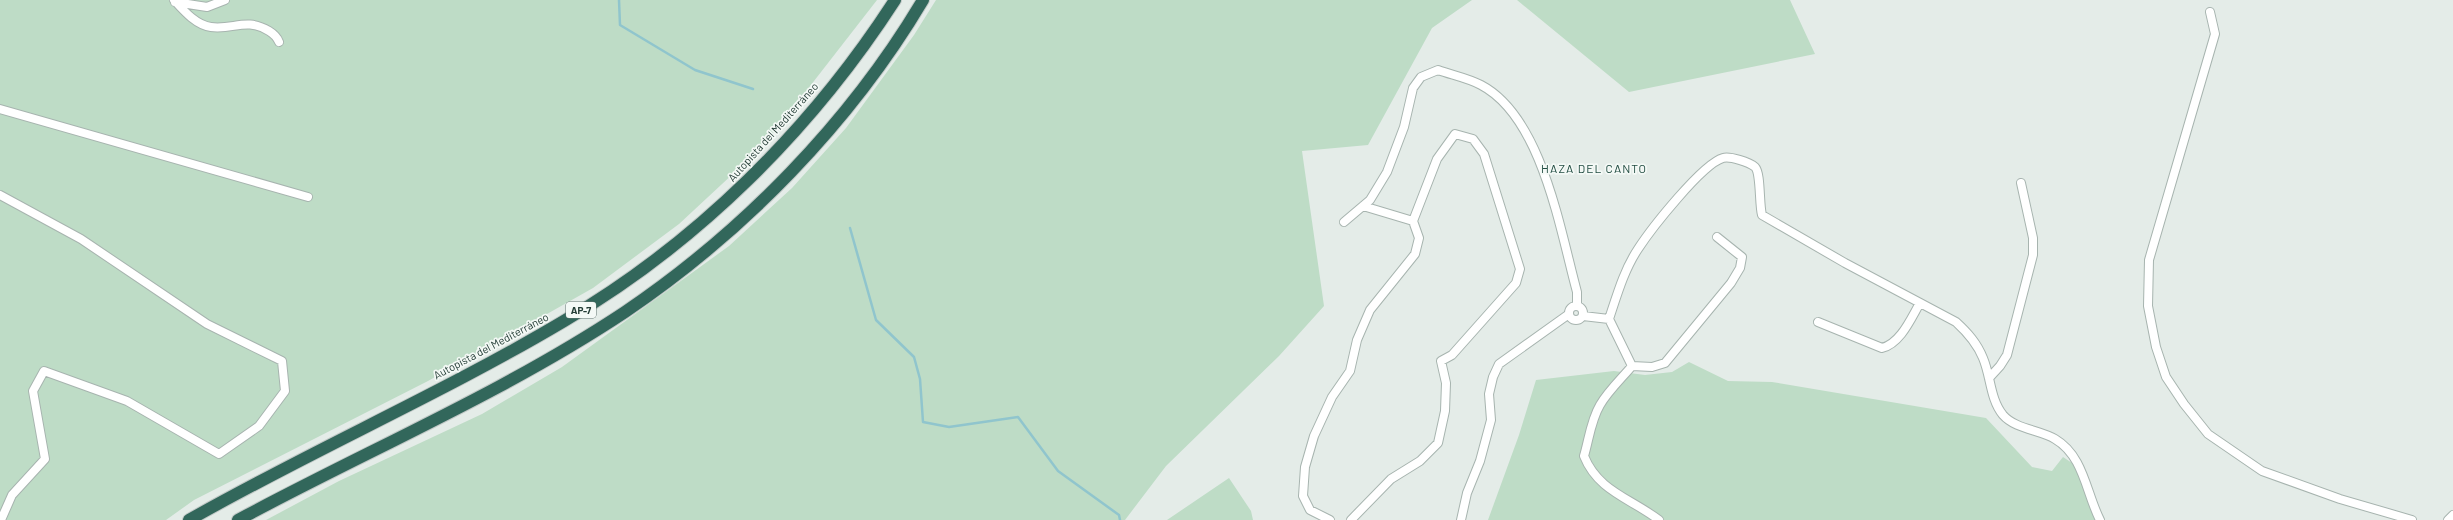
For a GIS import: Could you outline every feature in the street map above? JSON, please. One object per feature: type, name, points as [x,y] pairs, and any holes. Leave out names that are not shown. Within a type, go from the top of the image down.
[{"type":"highway","name":"Autopista del Mediterráneo","points":[[189,520],[328,444],[423,397],[559,324],[664,253],[735,193],[774,153],[841,75],[895,0]]},
{"type":"highway","name":"AP-7","points":[[238,520],[311,481],[473,400],[550,357],[626,311],[690,263],[749,212],[825,134],[887,56],[923,0]]},
{"type":"street","points":[[174,1],[208,7],[225,0]]},
{"type":"street","points":[[174,1],[198,22],[211,27],[251,23],[270,32],[277,38],[278,42]]},
{"type":"street","points":[[2210,12],[2215,34],[2149,260],[2148,306],[2156,347],[2166,377],[2184,404],[2208,434],[2262,471],[2340,499],[2412,520]]},
{"type":"street","points":[[1344,222],[1370,200],[1387,172],[1404,127],[1413,88],[1421,77],[1438,70],[1481,85],[1508,105],[1530,136],[1552,200],[1577,292],[1577,306]]},
{"type":"street","points":[[0,109],[308,197]]},
{"type":"street","points":[[1330,520],[1310,510],[1303,496],[1305,466],[1314,436],[1332,397],[1350,371],[1356,340],[1370,310],[1414,254],[1419,238],[1413,221],[1437,159],[1455,134],[1473,139],[1484,154],[1520,269],[1516,283],[1452,355],[1441,361],[1446,383],[1445,411],[1438,443],[1420,461],[1391,479],[1351,520]]},
{"type":"street","points":[[1632,366],[1609,319],[1624,274],[1638,249],[1672,205],[1712,163],[1724,157],[1755,167],[1759,175],[1758,203],[1762,215],[1845,264],[1956,322],[1971,335],[1984,359],[1995,402],[2004,416],[2021,426],[2056,439],[2080,465],[2100,520]]},
{"type":"street","points":[[1989,378],[2007,355],[2033,255],[2033,238],[2021,183]]},
{"type":"street","points":[[0,195],[81,239],[208,324],[282,361],[285,391],[258,426],[219,454],[126,401],[44,371],[33,391],[45,459],[12,495],[1,520]]},
{"type":"street","points":[[1363,206],[1413,221]]},
{"type":"street","points":[[1632,366],[1652,367],[1666,363],[1731,283],[1740,268],[1742,257],[1717,237]]},
{"type":"street","points":[[1818,322],[1882,348],[1889,346],[1899,336],[1920,303]]},
{"type":"street","points":[[1461,520],[1467,493],[1480,461],[1492,420],[1489,394],[1493,377],[1499,364],[1569,314],[1571,308],[1577,306]]},
{"type":"street","points":[[1577,306],[1582,310],[1583,316]]},
{"type":"street","points":[[1569,314],[1575,320],[1583,316],[1609,319]]},
{"type":"street","points":[[1632,366],[1600,404],[1593,421],[1584,456],[1596,479],[1610,490],[1640,506],[1659,520]]},
{"type":"street","points":[[2448,520],[2453,515]]},
{"type":"green space","points":[[0,0],[877,0],[765,144],[679,224],[593,288],[428,381],[194,500],[166,520],[0,520]]},
{"type":"green space","points":[[936,0],[1472,0],[1432,28],[1368,145],[1302,151],[1324,306],[1279,356],[1166,466],[1125,520],[266,520],[339,481],[482,414],[562,367],[729,246],[792,188],[846,128],[914,35]]},
{"type":"green space","points":[[1517,0],[1790,0],[1815,54],[1629,92]]},
{"type":"green space","points":[[1689,362],[1728,381],[1772,382],[1986,418],[2032,467],[2052,471],[2063,457],[2075,465],[2095,520],[1488,520],[1519,435],[1536,380],[1614,371],[1645,375],[1672,372]]},
{"type":"green space","points":[[1229,478],[1251,511],[1253,520],[1167,520]]},
{"type":"waterway","points":[[619,0],[620,25],[695,70],[753,89]]},
{"type":"waterway","points":[[850,228],[876,320],[914,357],[920,379],[923,422],[949,427],[1018,417],[1058,471],[1119,515],[1120,520]]},
{"type":"district","name":"HAZA DEL CANTO","points":[[1594,169]]}]
